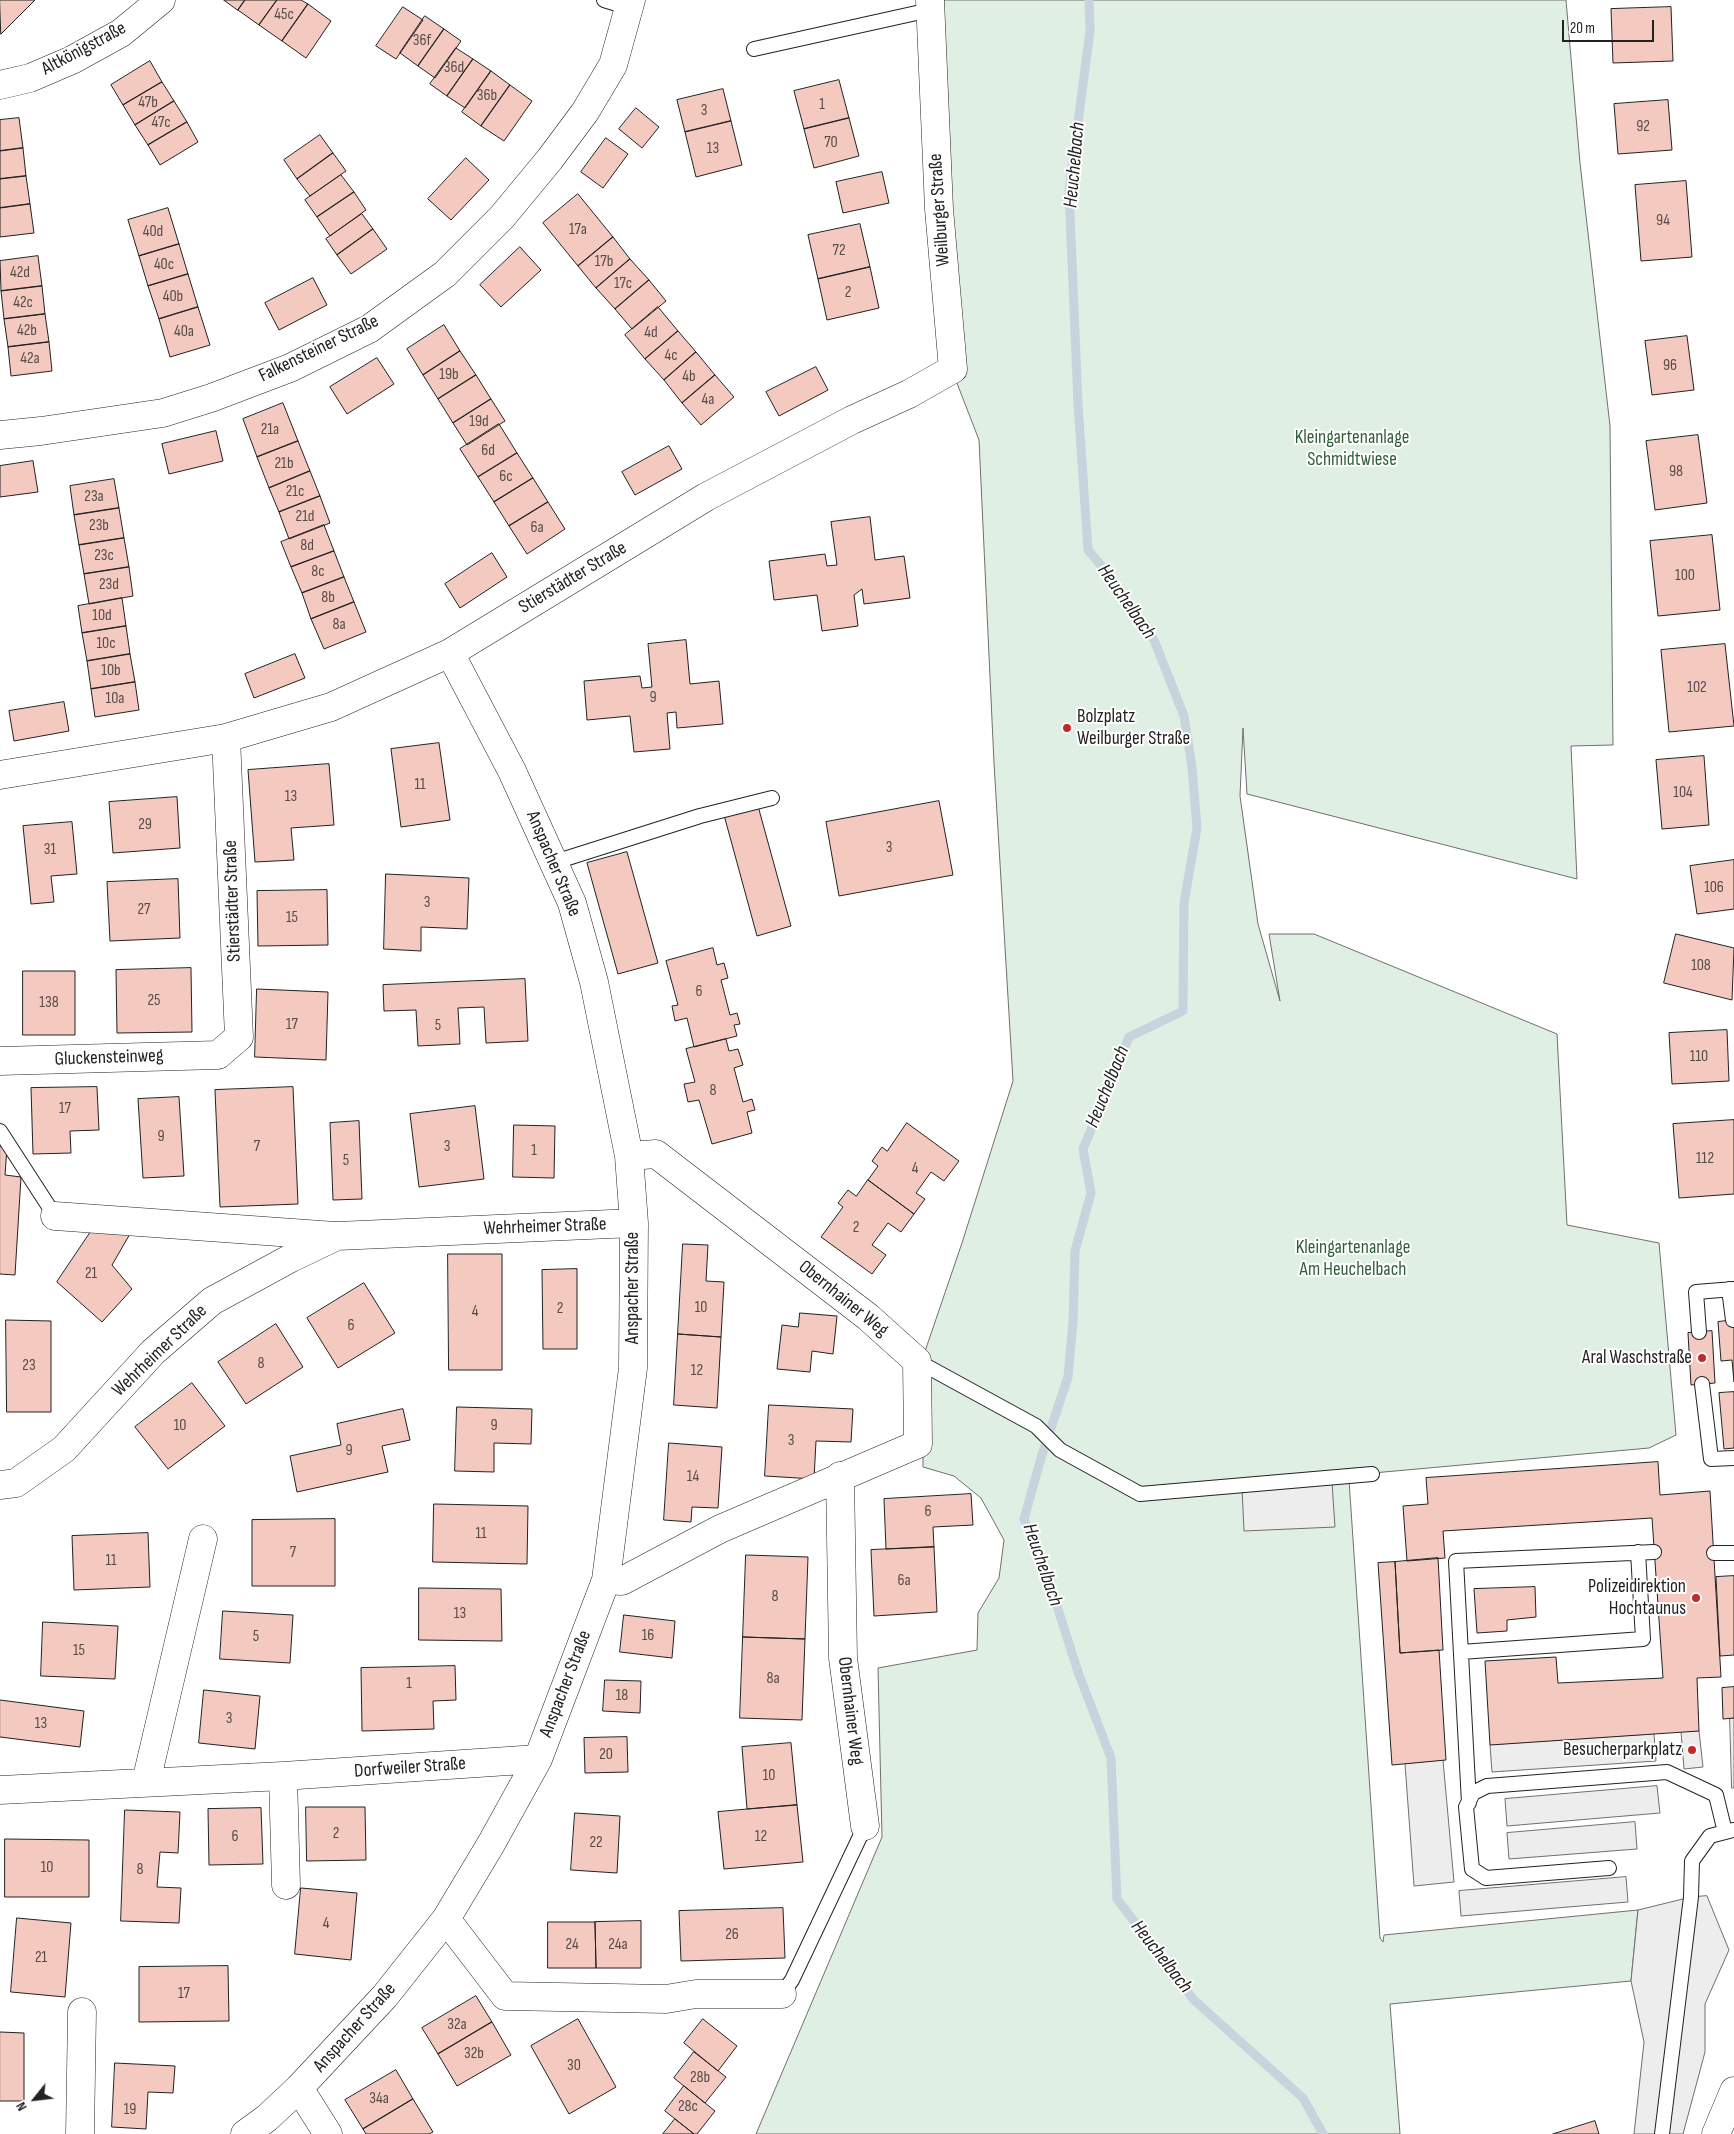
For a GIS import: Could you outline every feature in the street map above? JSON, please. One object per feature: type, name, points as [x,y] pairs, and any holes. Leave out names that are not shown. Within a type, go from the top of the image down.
[{"type":"street","name":"Altkönigstraße","points":[[0,85],[30,78],[72,60],[121,33],[162,0]]},
{"type":"street","name":"Falkensteiner Straße","points":[[0,435],[41,431],[163,413],[211,398],[290,368],[369,329],[445,274],[502,217],[550,159],[585,112],[613,65],[622,3]]},
{"type":"street","name":"Weilburger Straße","points":[[909,394],[953,370],[939,209],[930,5]]},
{"type":"street","name":"Stierstädter Straße","points":[[0,775],[226,738],[331,707],[450,653],[706,497],[852,420],[909,394]]},
{"type":"street","name":"Anspacher Straße","points":[[245,2134],[267,2118],[299,2088],[386,1996],[446,1919],[491,1844],[538,1759],[606,1580],[633,1368],[634,1223],[628,1156],[594,982],[572,903],[512,771],[450,653]]},
{"type":"street","name":"Stierstädter Straße","points":[[218,1055],[239,1037],[226,738]]},
{"type":"street","name":"Gluckensteinweg","points":[[0,1061],[218,1055]]},
{"type":"street","name":"Obernhainer Weg","points":[[628,1156],[656,1154],[868,1317],[917,1361]]},
{"type":"street","name":"Wehrheimer Straße","points":[[55,1216],[337,1236],[634,1223]]},
{"type":"street","name":"Wehrheimer Straße","points":[[0,1485],[16,1483],[64,1449],[153,1352],[212,1301],[291,1258],[337,1236]]},
{"type":"street","points":[[606,1580],[622,1581],[720,1529],[918,1444],[917,1361]]},
{"type":"street","name":"Obernhainer Weg","points":[[840,1476],[843,1658],[865,1826]]},
{"type":"street","points":[[146,1782],[204,1539]]},
{"type":"street","name":"Dorfweiler Straße","points":[[0,1790],[283,1776],[538,1759]]},
{"type":"street","points":[[283,1776],[286,1885]]},
{"type":"street","points":[[446,1919],[505,1996],[666,1999],[696,1994],[782,1994]]},
{"type":"street","points":[[80,2134],[82,2012]]},
{"type":"street","name":"Anspacher Straße","points":[[299,2088],[328,2134]]},
{"type":"street","points":[[1716,2134],[1734,2091]]},
{"type":"lane","points":[[754,49],[930,5]]},
{"type":"lane","points":[[554,862],[700,816],[772,798]]},
{"type":"lane","points":[[0,1131],[55,1216]]},
{"type":"lane","points":[[1699,1332],[1696,1292],[1732,1289],[1733,1320]]},
{"type":"lane","points":[[917,1361],[1036,1426],[1060,1450],[1140,1494],[1372,1474]]},
{"type":"lane","points":[[1702,1384],[1711,1459],[1734,1458]]},
{"type":"lane","points":[[1461,1652],[1643,1639],[1638,1552]]},
{"type":"lane","points":[[1468,1803],[1456,1561],[1654,1552]]},
{"type":"lane","points":[[1714,1553],[1734,1553]]},
{"type":"lane","points":[[1609,1868],[1486,1878],[1472,1869],[1466,1807],[1473,1793],[1487,1786],[1667,1772],[1716,1795],[1729,1831],[1710,1836],[1692,1862],[1691,1897],[1662,2134]]},
{"type":"lane","points":[[782,1994],[792,1980],[865,1826]]},
{"type":"green space","points":[[930,0],[1566,0],[1580,163],[1610,426],[1613,745],[1571,746],[1577,879],[1247,794],[1243,728],[1240,796],[1258,924],[1280,1001],[1269,934],[1314,934],[1557,1034],[1567,1225],[1659,1243],[1676,1435],[1649,1448],[1362,1474],[1349,1480],[1380,1938],[1383,1942],[1384,1935],[1638,1910],[1631,1981],[1390,2004],[1400,2134],[756,2134],[882,1837],[878,1668],[977,1650],[978,1613],[999,1578],[1004,1540],[981,1498],[954,1476],[923,1467],[922,1360],[962,1243],[1013,1081],[994,763],[979,440],[955,378]]},
{"type":"shaded area","points":[[1332,1483],[1335,1527],[1244,1531],[1242,1488]]},
{"type":"shaded area","name":"Besucherparkplatz","points":[[1730,1718],[1734,1718],[1734,1788],[1732,1788]]},
{"type":"shaded area","name":"Besucherparkplatz","points":[[1699,1731],[1703,1767],[1684,1769],[1681,1732]]},
{"type":"shaded area","points":[[1654,1734],[1656,1761],[1492,1772],[1490,1745]]},
{"type":"shaded area","points":[[1443,1760],[1454,1882],[1414,1886],[1405,1764]]},
{"type":"shaded area","points":[[1657,1786],[1660,1813],[1507,1826],[1505,1799]]},
{"type":"shaded area","points":[[1635,1822],[1637,1849],[1509,1859],[1507,1833]]},
{"type":"shaded area","points":[[1626,1877],[1628,1902],[1461,1916],[1459,1891]]},
{"type":"shaded area","points":[[1707,1896],[1729,1950],[1705,2004],[1705,2052],[1683,2134],[1634,2134],[1644,2042],[1631,1981],[1638,1910],[1691,1897]]},
{"type":"building","points":[[0,0],[35,0],[1,34]]},
{"type":"building","points":[[224,0],[245,0],[238,10]]},
{"type":"building","points":[[245,0],[277,0],[259,25],[238,10]]},
{"type":"building","points":[[277,0],[301,0],[308,4],[282,41],[259,25]]},
{"type":"building","points":[[308,4],[331,21],[306,58],[282,41]]},
{"type":"building","points":[[403,7],[423,20],[396,59],[376,46]]},
{"type":"building","points":[[1671,7],[1673,61],[1613,63],[1611,9]]},
{"type":"building","points":[[425,16],[444,29],[418,66],[400,53]]},
{"type":"building","points":[[444,29],[461,41],[435,78],[418,66]]},
{"type":"building","points":[[456,48],[473,59],[447,96],[430,84]]},
{"type":"building","points":[[473,59],[491,71],[465,108],[447,96]]},
{"type":"building","points":[[150,61],[162,82],[123,105],[111,85]]},
{"type":"building","points":[[491,71],[510,85],[481,126],[462,112]]},
{"type":"building","points":[[839,80],[849,118],[804,129],[794,91]]},
{"type":"building","points":[[162,82],[174,101],[135,125],[123,105]]},
{"type":"building","points":[[510,85],[532,101],[504,141],[481,126]]},
{"type":"building","points":[[723,89],[731,121],[685,132],[677,100]]},
{"type":"building","points":[[1668,100],[1672,150],[1618,154],[1614,104]]},
{"type":"building","points":[[174,101],[187,122],[148,145],[135,125]]},
{"type":"building","points":[[636,108],[659,127],[642,148],[619,129]]},
{"type":"building","points":[[19,118],[23,148],[0,151],[0,120]]},
{"type":"building","points":[[849,118],[859,156],[814,168],[804,129]]},
{"type":"building","points":[[731,121],[742,165],[696,177],[685,132]]},
{"type":"building","points":[[187,122],[198,142],[160,165],[148,145]]},
{"type":"building","points":[[320,135],[333,153],[297,179],[284,160]]},
{"type":"building","points":[[606,138],[628,154],[603,188],[581,172]]},
{"type":"building","points":[[23,148],[26,176],[0,179],[0,151]]},
{"type":"building","points":[[333,153],[346,171],[310,196],[297,179]]},
{"type":"building","points":[[466,158],[489,180],[451,220],[428,199]]},
{"type":"building","points":[[882,172],[889,203],[843,213],[836,182]]},
{"type":"building","points":[[341,175],[354,192],[317,217],[305,200]]},
{"type":"building","points":[[26,176],[30,204],[0,208],[0,179]]},
{"type":"building","points":[[1686,181],[1692,257],[1641,261],[1635,185]]},
{"type":"building","points":[[354,192],[366,210],[330,236],[317,217]]},
{"type":"building","points":[[578,194],[613,237],[578,266],[543,223]]},
{"type":"building","points":[[30,204],[34,233],[0,237],[0,208]]},
{"type":"building","points":[[168,208],[179,244],[139,256],[128,220]]},
{"type":"building","points":[[362,214],[373,229],[337,255],[326,239]]},
{"type":"building","points":[[860,224],[870,267],[818,279],[808,235]]},
{"type":"building","points":[[373,229],[387,249],[351,274],[337,255]]},
{"type":"building","points":[[613,237],[630,259],[596,288],[578,266]]},
{"type":"building","points":[[179,244],[188,274],[148,286],[139,256]]},
{"type":"building","points":[[520,247],[541,270],[501,307],[480,285]]},
{"type":"building","points":[[38,256],[42,286],[1,291],[0,261]]},
{"type":"building","points":[[630,259],[649,280],[615,309],[596,288]]},
{"type":"building","points":[[870,267],[879,308],[827,320],[818,279]]},
{"type":"building","points":[[188,274],[198,307],[159,319],[148,286]]},
{"type":"building","points":[[313,278],[327,305],[279,330],[265,303]]},
{"type":"building","points":[[649,280],[666,301],[632,329],[615,309]]},
{"type":"building","points":[[42,286],[45,314],[4,319],[1,291]]},
{"type":"building","points":[[198,307],[210,345],[170,357],[159,319]]},
{"type":"building","points":[[658,307],[678,331],[645,359],[625,335]]},
{"type":"building","points":[[45,314],[49,342],[8,347],[4,319]]},
{"type":"building","points":[[444,325],[460,351],[423,375],[407,349]]},
{"type":"building","points":[[678,331],[696,352],[664,380],[645,359]]},
{"type":"building","points":[[1687,336],[1694,390],[1652,395],[1645,341]]},
{"type":"building","points":[[49,342],[52,371],[11,376],[8,347]]},
{"type":"building","points":[[460,351],[476,375],[438,399],[423,375]]},
{"type":"building","points":[[696,352],[715,375],[682,403],[664,380]]},
{"type":"building","points":[[377,358],[394,384],[347,414],[330,387]]},
{"type":"building","points":[[816,367],[828,390],[779,416],[766,392]]},
{"type":"building","points":[[476,375],[491,399],[453,423],[438,399]]},
{"type":"building","points":[[715,375],[734,397],[701,425],[682,403]]},
{"type":"building","points":[[491,399],[505,421],[467,445],[453,423]]},
{"type":"building","points":[[283,403],[298,441],[257,457],[243,419]]},
{"type":"building","points":[[499,424],[517,453],[478,477],[460,449]]},
{"type":"building","points":[[216,431],[223,461],[169,474],[162,444]]},
{"type":"building","points":[[1698,435],[1707,503],[1655,510],[1646,441]]},
{"type":"building","points":[[298,441],[310,471],[269,488],[257,457]]},
{"type":"building","points":[[669,446],[682,469],[635,495],[622,472]]},
{"type":"building","points":[[517,453],[533,478],[494,502],[478,477]]},
{"type":"building","points":[[33,461],[38,492],[0,497],[0,466]]},
{"type":"building","points":[[310,471],[320,496],[279,512],[269,488]]},
{"type":"building","points":[[533,478],[548,502],[509,526],[494,502]]},
{"type":"building","points":[[114,479],[119,508],[74,515],[70,486]]},
{"type":"building","points":[[320,496],[330,523],[289,539],[279,512]]},
{"type":"building","points":[[548,502],[565,529],[527,554],[509,526]]},
{"type":"building","points":[[119,508],[124,538],[79,545],[74,515]]},
{"type":"building","points":[[870,517],[875,560],[904,556],[910,598],[864,604],[862,589],[854,595],[858,626],[822,631],[817,595],[774,600],[769,561],[825,554],[827,566],[837,565],[831,522]]},
{"type":"building","points":[[324,525],[334,551],[291,567],[281,542]]},
{"type":"building","points":[[1712,535],[1720,610],[1658,616],[1650,541]]},
{"type":"building","points":[[124,538],[129,567],[84,574],[79,545]]},
{"type":"building","points":[[334,551],[344,577],[302,593],[291,567]]},
{"type":"building","points":[[492,553],[507,577],[460,608],[445,584]]},
{"type":"building","points":[[129,567],[133,596],[89,604],[84,574]]},
{"type":"building","points":[[344,577],[354,602],[311,619],[302,593]]},
{"type":"building","points":[[122,598],[126,626],[82,633],[78,606]]},
{"type":"building","points":[[354,602],[366,632],[324,649],[311,619]]},
{"type":"building","points":[[126,626],[130,654],[87,661],[82,633]]},
{"type":"building","points":[[686,640],[690,684],[719,681],[723,724],[677,728],[676,712],[667,713],[670,749],[634,752],[630,716],[587,720],[584,681],[640,676],[642,688],[652,687],[648,644]]},
{"type":"building","points":[[1725,644],[1734,726],[1669,732],[1661,650]]},
{"type":"building","points":[[130,654],[135,682],[91,689],[87,661]]},
{"type":"building","points":[[295,654],[305,678],[254,698],[245,674]]},
{"type":"building","points":[[135,682],[139,710],[95,717],[91,689]]},
{"type":"building","points":[[64,702],[69,731],[14,741],[9,711]]},
{"type":"building","points":[[439,743],[450,820],[401,827],[391,749]]},
{"type":"building","points":[[1704,756],[1709,825],[1662,829],[1656,760]]},
{"type":"building","points":[[329,764],[334,825],[291,828],[294,860],[255,862],[248,770]]},
{"type":"building","points":[[177,797],[180,848],[113,853],[109,802]]},
{"type":"building","points":[[939,801],[953,875],[839,896],[826,822]]},
{"type":"building","points":[[758,806],[791,926],[757,936],[724,815]]},
{"type":"building","points":[[72,822],[77,874],[51,876],[54,902],[31,904],[23,826]]},
{"type":"building","points":[[627,852],[658,963],[618,974],[587,863]]},
{"type":"building","points":[[1734,860],[1734,909],[1697,914],[1690,866]]},
{"type":"building","points":[[386,874],[469,878],[467,929],[421,927],[421,951],[384,949]]},
{"type":"building","points":[[178,879],[180,938],[110,941],[107,882]]},
{"type":"building","points":[[327,890],[328,945],[258,946],[257,891]]},
{"type":"building","points":[[1676,934],[1734,948],[1732,1000],[1664,983]]},
{"type":"building","points":[[713,948],[717,965],[724,963],[728,978],[721,980],[730,1015],[737,1013],[740,1024],[734,1025],[737,1036],[694,1047],[687,1018],[675,1021],[672,1006],[678,1005],[666,961]]},
{"type":"building","points":[[191,968],[192,1032],[117,1033],[116,970]]},
{"type":"building","points":[[23,971],[75,971],[75,1035],[23,1035]]},
{"type":"building","points":[[525,979],[528,1041],[486,1043],[484,1007],[458,1008],[460,1044],[418,1046],[416,1010],[384,1011],[383,985]]},
{"type":"building","points":[[257,989],[328,992],[326,1060],[255,1057]]},
{"type":"building","points":[[1727,1030],[1729,1081],[1672,1084],[1669,1033]]},
{"type":"building","points":[[726,1039],[729,1051],[738,1049],[743,1065],[734,1068],[743,1102],[752,1099],[755,1110],[747,1112],[752,1133],[712,1144],[699,1100],[688,1102],[684,1084],[695,1082],[686,1049]]},
{"type":"building","points":[[97,1087],[99,1130],[70,1131],[71,1153],[33,1154],[31,1088]]},
{"type":"building","points":[[293,1087],[298,1204],[220,1207],[215,1090]]},
{"type":"building","points":[[179,1097],[184,1176],[143,1178],[138,1099]]},
{"type":"building","points":[[475,1106],[484,1179],[419,1187],[410,1114]]},
{"type":"building","points":[[1734,1120],[1734,1194],[1679,1198],[1673,1124]]},
{"type":"building","points":[[359,1121],[362,1199],[333,1200],[330,1123]]},
{"type":"building","points":[[907,1123],[959,1161],[944,1181],[931,1172],[916,1193],[925,1199],[914,1214],[868,1180],[878,1166],[872,1161],[882,1147],[887,1151]]},
{"type":"building","points":[[514,1125],[555,1126],[554,1178],[513,1177]]},
{"type":"building","points":[[0,1146],[7,1147],[5,1175],[21,1177],[15,1275],[0,1274]]},
{"type":"building","points":[[868,1180],[914,1214],[901,1232],[888,1223],[872,1245],[886,1255],[872,1274],[821,1237],[843,1207],[838,1203],[848,1190],[856,1196]]},
{"type":"building","points":[[96,1224],[134,1227],[112,1265],[132,1289],[102,1322],[57,1282]]},
{"type":"building","points":[[683,1244],[708,1245],[706,1281],[724,1282],[721,1337],[678,1334]]},
{"type":"building","points":[[448,1254],[502,1254],[502,1370],[449,1370]]},
{"type":"building","points":[[577,1269],[577,1349],[543,1349],[542,1270]]},
{"type":"building","points":[[364,1283],[395,1333],[338,1368],[307,1318]]},
{"type":"building","points":[[800,1313],[837,1316],[833,1354],[812,1351],[810,1372],[777,1369],[782,1325],[798,1327]]},
{"type":"building","points":[[6,1320],[51,1321],[51,1412],[7,1412]]},
{"type":"building","points":[[1734,1320],[1734,1382],[1732,1360],[1721,1361],[1718,1322]]},
{"type":"building","points":[[276,1324],[303,1367],[246,1404],[218,1362]]},
{"type":"building","name":"Aral Waschstraße","points":[[1712,1331],[1715,1383],[1691,1385],[1688,1333]]},
{"type":"building","points":[[678,1334],[721,1337],[717,1408],[674,1405]]},
{"type":"building","points":[[192,1383],[225,1426],[168,1469],[135,1427]]},
{"type":"building","points":[[1734,1392],[1734,1448],[1724,1449],[1719,1393]]},
{"type":"building","points":[[769,1405],[853,1409],[851,1442],[816,1441],[814,1479],[765,1476]]},
{"type":"building","points":[[457,1407],[532,1409],[531,1444],[494,1443],[494,1472],[455,1471]]},
{"type":"building","points":[[403,1409],[410,1440],[382,1446],[388,1472],[297,1492],[290,1456],[341,1445],[337,1424]]},
{"type":"building","points":[[669,1443],[722,1447],[718,1508],[692,1507],[691,1522],[664,1520]]},
{"type":"building","points":[[1658,1462],[1660,1495],[1710,1491],[1721,1677],[1697,1678],[1699,1731],[1490,1745],[1485,1661],[1556,1657],[1558,1683],[1663,1678],[1652,1518],[1443,1531],[1445,1558],[1407,1561],[1403,1506],[1428,1504],[1426,1478]]},
{"type":"building","points":[[971,1494],[973,1525],[933,1527],[934,1547],[886,1549],[884,1499]]},
{"type":"building","points":[[434,1504],[528,1506],[527,1564],[433,1562]]},
{"type":"building","points":[[335,1519],[335,1586],[252,1586],[252,1520]]},
{"type":"building","points":[[148,1533],[150,1587],[74,1590],[72,1536]]},
{"type":"building","points":[[934,1547],[937,1612],[874,1616],[871,1550]]},
{"type":"building","points":[[746,1555],[808,1557],[805,1639],[743,1637]]},
{"type":"building","points":[[1438,1558],[1443,1650],[1400,1653],[1395,1562]]},
{"type":"building","points":[[1395,1562],[1400,1653],[1439,1650],[1446,1760],[1392,1765],[1378,1563]]},
{"type":"building","points":[[1734,1576],[1734,1655],[1720,1656],[1716,1577]]},
{"type":"building","points":[[1535,1587],[1536,1617],[1507,1620],[1507,1631],[1477,1633],[1474,1589]]},
{"type":"building","points":[[419,1588],[501,1589],[502,1641],[419,1640]]},
{"type":"building","points":[[223,1611],[293,1615],[290,1663],[220,1659]]},
{"type":"building","points":[[624,1615],[675,1621],[672,1658],[620,1652]]},
{"type":"building","points":[[43,1622],[118,1626],[115,1679],[41,1676]]},
{"type":"building","points":[[743,1637],[805,1639],[802,1720],[740,1718]]},
{"type":"building","points":[[455,1666],[456,1700],[433,1701],[434,1729],[362,1731],[361,1668]]},
{"type":"building","points":[[605,1680],[641,1681],[640,1713],[603,1711]]},
{"type":"building","points":[[1734,1687],[1734,1718],[1723,1719],[1722,1688]]},
{"type":"building","points":[[204,1690],[260,1696],[255,1749],[199,1743]]},
{"type":"building","points":[[0,1700],[84,1711],[80,1747],[0,1737]]},
{"type":"building","points":[[627,1737],[628,1772],[585,1773],[584,1738]]},
{"type":"building","points":[[791,1743],[797,1805],[747,1809],[742,1747]]},
{"type":"building","points":[[797,1805],[803,1862],[724,1869],[718,1812]]},
{"type":"building","points":[[306,1807],[365,1807],[366,1860],[307,1861]]},
{"type":"building","points":[[261,1808],[263,1864],[209,1865],[208,1809]]},
{"type":"building","points":[[125,1810],[180,1812],[178,1853],[160,1852],[157,1887],[181,1888],[179,1923],[121,1921]]},
{"type":"building","points":[[575,1813],[620,1816],[617,1873],[571,1870]]},
{"type":"building","points":[[5,1839],[89,1840],[89,1897],[5,1897]]},
{"type":"building","points":[[301,1888],[357,1893],[351,1960],[295,1954]]},
{"type":"building","points":[[783,1908],[785,1958],[681,1961],[679,1911]]},
{"type":"building","points":[[17,1918],[71,1923],[65,1997],[11,1992]]},
{"type":"building","points":[[641,1921],[641,1968],[596,1968],[595,1922]]},
{"type":"building","points":[[548,1922],[595,1922],[596,1968],[548,1968]]},
{"type":"building","points":[[228,1966],[229,2021],[139,2022],[139,1967]]},
{"type":"building","points":[[476,1996],[492,2022],[438,2054],[422,2028]]},
{"type":"building","points":[[578,2019],[616,2087],[569,2114],[531,2046]]},
{"type":"building","points":[[703,2019],[737,2046],[718,2071],[684,2043]]},
{"type":"building","points":[[492,2022],[511,2055],[457,2086],[438,2054]]},
{"type":"building","points":[[0,2032],[24,2033],[24,2101],[0,2101]]},
{"type":"building","points":[[694,2052],[726,2077],[705,2103],[674,2078]]},
{"type":"building","points":[[115,2063],[175,2066],[173,2093],[148,2092],[146,2129],[112,2127]]},
{"type":"building","points":[[396,2070],[413,2099],[363,2129],[345,2100]]},
{"type":"building","points":[[684,2086],[715,2111],[697,2134],[694,2134],[665,2111]]},
{"type":"building","points":[[413,2099],[433,2132],[429,2134],[366,2134],[363,2129]]},
{"type":"building","points":[[675,2119],[694,2134],[663,2134]]},
{"type":"building","points":[[1595,2121],[1599,2134],[1553,2134]]},
{"type":"waterway","name":"Heuchelbach","points":[[1089,0],[1090,31],[1069,190],[1078,404],[1088,550],[1105,570],[1154,640],[1184,716],[1192,767],[1197,828],[1184,903],[1183,1011],[1129,1037],[1083,1149],[1091,1193],[1075,1251],[1073,1322],[1068,1377],[1041,1458],[1024,1519],[1052,1590],[1078,1672],[1111,1758],[1117,1899],[1194,2000],[1303,2098],[1323,2134]]},
{"type":"place","name":"Bolzplatz Weilburger Straße","points":[[1067,728]]},
{"type":"place","name":"Aral Waschstraße","points":[[1702,1358]]},
{"type":"place","name":"Polizeidirektion Hochtaunus","points":[[1696,1598]]},
{"type":"place","name":"Besucherparkplatz","points":[[1692,1750]]},
{"type":"park label","name":"Kleingartenanlage Schmidtwiese","points":[[1352,449]]},
{"type":"park label","name":"Kleingartenanlage Am Heuchelbach","points":[[1353,1259]]}]
